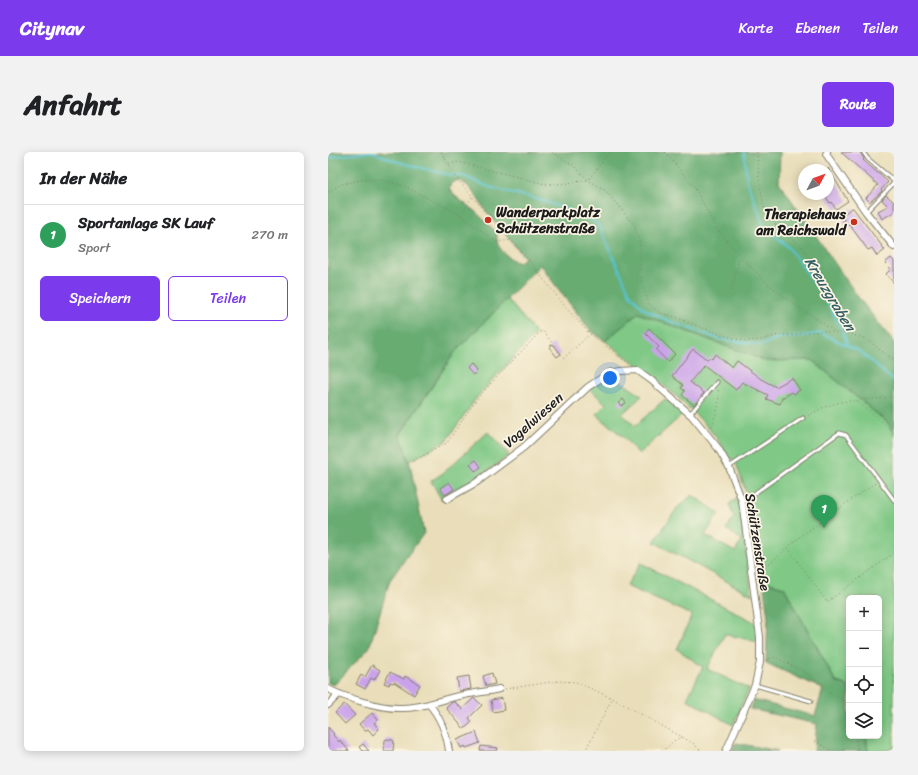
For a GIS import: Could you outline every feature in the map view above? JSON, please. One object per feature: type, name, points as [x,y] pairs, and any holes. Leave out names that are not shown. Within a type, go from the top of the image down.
[{"type":"street","points":[[827,152],[826,154],[866,212],[894,247]]},
{"type":"street","name":"Vogelwiesen","points":[[447,499],[477,482],[524,447],[588,387],[609,373],[621,370],[637,370]]},
{"type":"street","name":"Schützenstraße","points":[[637,370],[651,380],[690,414],[709,436],[729,467],[742,501],[760,637],[760,662],[755,685],[726,751]]},
{"type":"street","points":[[328,688],[339,694],[381,706],[400,709],[499,689]]},
{"type":"street","points":[[328,705],[339,694]]},
{"type":"street","points":[[429,704],[435,711],[443,728],[449,751]]},
{"type":"lane","points":[[863,152],[868,159],[894,181],[893,184],[866,212]]},
{"type":"lane","points":[[690,414],[717,382]]},
{"type":"lane","points":[[729,467],[803,418]]},
{"type":"lane","points":[[742,501],[839,433],[846,435],[894,500]]},
{"type":"lane","points":[[755,685],[811,700]]},
{"type":"path","points":[[441,152],[454,172],[456,178],[512,240],[568,310],[590,334],[637,370]]},
{"type":"path","points":[[552,152],[574,166],[588,180],[605,190],[635,226],[640,245],[640,270],[642,284],[649,304],[660,314],[674,317],[721,335],[745,341],[761,340],[778,335],[808,332],[835,332],[849,334],[867,339],[885,354],[894,359]]},
{"type":"path","points":[[449,164],[458,162],[545,184],[562,184],[588,180],[610,152]]},
{"type":"path","points":[[665,152],[695,188],[716,228],[740,256],[783,296],[835,332]]},
{"type":"path","points":[[757,152],[759,179],[764,207],[780,231],[798,243],[820,272],[836,296],[849,334]]},
{"type":"path","points":[[328,192],[342,184],[361,180],[381,180],[404,186],[461,215],[496,242],[512,240]]},
{"type":"path","points":[[461,215],[472,196]]},
{"type":"path","points":[[730,291],[740,256]]},
{"type":"path","points":[[413,461],[447,442],[478,397],[540,332],[543,331],[564,358],[590,334]]},
{"type":"path","points":[[709,436],[719,404],[717,382]]},
{"type":"path","points":[[803,418],[822,408],[834,404],[855,400],[894,397]]},
{"type":"path","points":[[855,400],[875,414],[894,433]]},
{"type":"path","points":[[752,570],[764,567],[774,561],[787,547],[879,480]]},
{"type":"path","points":[[787,547],[827,602],[894,553]]},
{"type":"path","points":[[760,662],[775,657],[810,675],[831,694],[845,701],[846,704]]},
{"type":"path","points":[[499,689],[551,682],[576,682],[612,698],[694,744],[701,751]]},
{"type":"path","points":[[585,751],[612,698]]},
{"type":"path","points":[[662,751],[666,749],[674,739],[682,737]]},
{"type":"path","points":[[856,739],[858,751]]},
{"type":"path","points":[[815,741],[832,751]]},
{"type":"green space","points":[[328,152],[780,152],[779,182],[858,297],[894,343],[894,435],[889,424],[812,360],[766,361],[638,313],[605,341],[590,330],[540,265],[455,352],[400,434],[410,464],[424,533],[390,580],[369,648],[334,685],[328,683]],"holes":[[[458,180],[467,185],[486,211],[525,258],[518,263],[506,255],[500,248],[497,233],[477,213],[455,196],[449,189],[451,183]]]},
{"type":"green space","points":[[507,299],[536,333],[477,397],[446,441],[409,461],[400,435],[455,352]]},
{"type":"green space","points":[[638,313],[766,361],[812,360],[889,424],[894,435],[894,747],[885,751],[868,751],[866,739],[882,739],[882,595],[846,595],[846,685],[836,682],[784,587],[763,581],[748,498],[735,460],[729,458],[716,437],[678,398],[650,374],[605,341]]},
{"type":"green space","points":[[611,375],[642,396],[622,414],[635,426],[665,399],[684,413],[639,454],[622,436],[596,414],[606,404],[589,388]]},
{"type":"green space","points":[[488,432],[509,455],[476,480],[442,500],[431,481],[443,473]]},
{"type":"green space","points":[[692,495],[719,513],[705,535],[735,552],[742,540],[726,529],[734,518],[729,504],[737,499],[739,503],[752,595],[654,542],[677,508]]},
{"type":"green space","points":[[641,563],[756,623],[758,642],[725,634],[707,669],[749,689],[733,725],[687,699],[703,667],[677,649],[692,615],[626,586]]},
{"type":"green space","points":[[763,581],[784,587],[836,682],[846,685],[846,739],[866,739],[868,751],[814,751],[817,724],[750,709],[753,700],[815,716],[823,689],[766,663],[768,617]]},
{"type":"green space","points":[[736,743],[778,751],[732,751]]},
{"type":"building","points":[[841,152],[860,152],[864,159],[863,160],[888,182],[881,190],[882,191],[870,202],[866,198],[878,185]]},
{"type":"building","points":[[834,178],[848,201],[836,209],[831,202],[830,203],[828,200],[834,200]]},
{"type":"building","points":[[886,195],[894,202],[894,212],[882,219],[878,211],[888,206],[882,200]]},
{"type":"building","points":[[852,208],[885,250],[877,256],[872,248],[868,250],[849,224],[846,226],[843,221],[845,220],[842,215]]},
{"type":"building","points":[[891,258],[894,261],[894,283],[886,274],[891,269],[885,263]]},
{"type":"building","points":[[649,328],[675,354],[668,362],[656,350],[659,347],[645,333]]},
{"type":"building","points":[[553,344],[561,354],[557,357],[549,347]]},
{"type":"building","points":[[693,349],[708,360],[710,357],[712,359],[715,354],[732,368],[737,361],[761,379],[776,387],[792,378],[800,390],[794,394],[792,392],[782,398],[780,404],[766,399],[768,395],[742,382],[736,390],[704,365],[690,382],[704,393],[694,405],[682,395],[685,391],[681,388],[683,385],[672,376]]},
{"type":"building","points":[[471,364],[477,371],[473,375],[467,368]]},
{"type":"building","points":[[623,399],[626,403],[621,406],[618,403]]},
{"type":"building","points":[[476,460],[481,467],[475,471],[470,464]]},
{"type":"building","points":[[449,482],[454,489],[445,495],[440,488]]},
{"type":"building","points":[[372,665],[380,670],[374,680],[371,678],[365,689],[356,684],[361,675],[365,677]]},
{"type":"building","points":[[390,672],[404,679],[405,676],[420,685],[414,695],[394,682],[390,682],[389,685],[384,683]]},
{"type":"building","points":[[492,673],[495,684],[486,686],[483,676]]},
{"type":"building","points":[[469,676],[471,689],[459,691],[457,678]]},
{"type":"building","points":[[474,698],[482,705],[469,718],[472,722],[464,729],[446,708],[452,702],[455,702],[462,709]]},
{"type":"building","points":[[502,698],[504,710],[493,712],[491,700]]},
{"type":"building","points":[[344,704],[355,715],[345,724],[335,713]]},
{"type":"building","points":[[372,713],[378,720],[374,723],[379,729],[373,735],[368,729],[365,731],[359,724]]},
{"type":"building","points":[[328,727],[339,742],[340,740],[349,751],[330,751],[328,749]]},
{"type":"building","points":[[476,732],[480,743],[466,748],[465,746],[461,748],[457,740]]},
{"type":"building","points":[[387,739],[394,741],[393,751],[384,751],[385,740]]},
{"type":"building","points":[[363,744],[369,751],[362,751],[359,747]]},
{"type":"building","points":[[481,746],[498,748],[497,751],[480,751]]},
{"type":"waterway","points":[[328,159],[336,156],[372,152]]},
{"type":"waterway","points":[[373,152],[395,161],[449,175],[463,176],[489,187],[541,200],[583,215],[599,225],[630,294],[644,309],[671,322],[720,339],[762,345],[778,338],[797,337],[821,333],[859,351],[894,381]]},
{"type":"waterway","name":"Kreuzgraben","points":[[744,152],[747,181],[763,224],[789,248],[812,280],[826,300],[842,330],[847,344]]},
{"type":"place","name":"Wanderparkplatz Schützenstraße","points":[[488,220]]},
{"type":"place","name":"Therapiehaus am Reichswald","points":[[854,222]]},
{"type":"place","name":"Sportanlage SK Lauf","points":[[824,528]]}]
